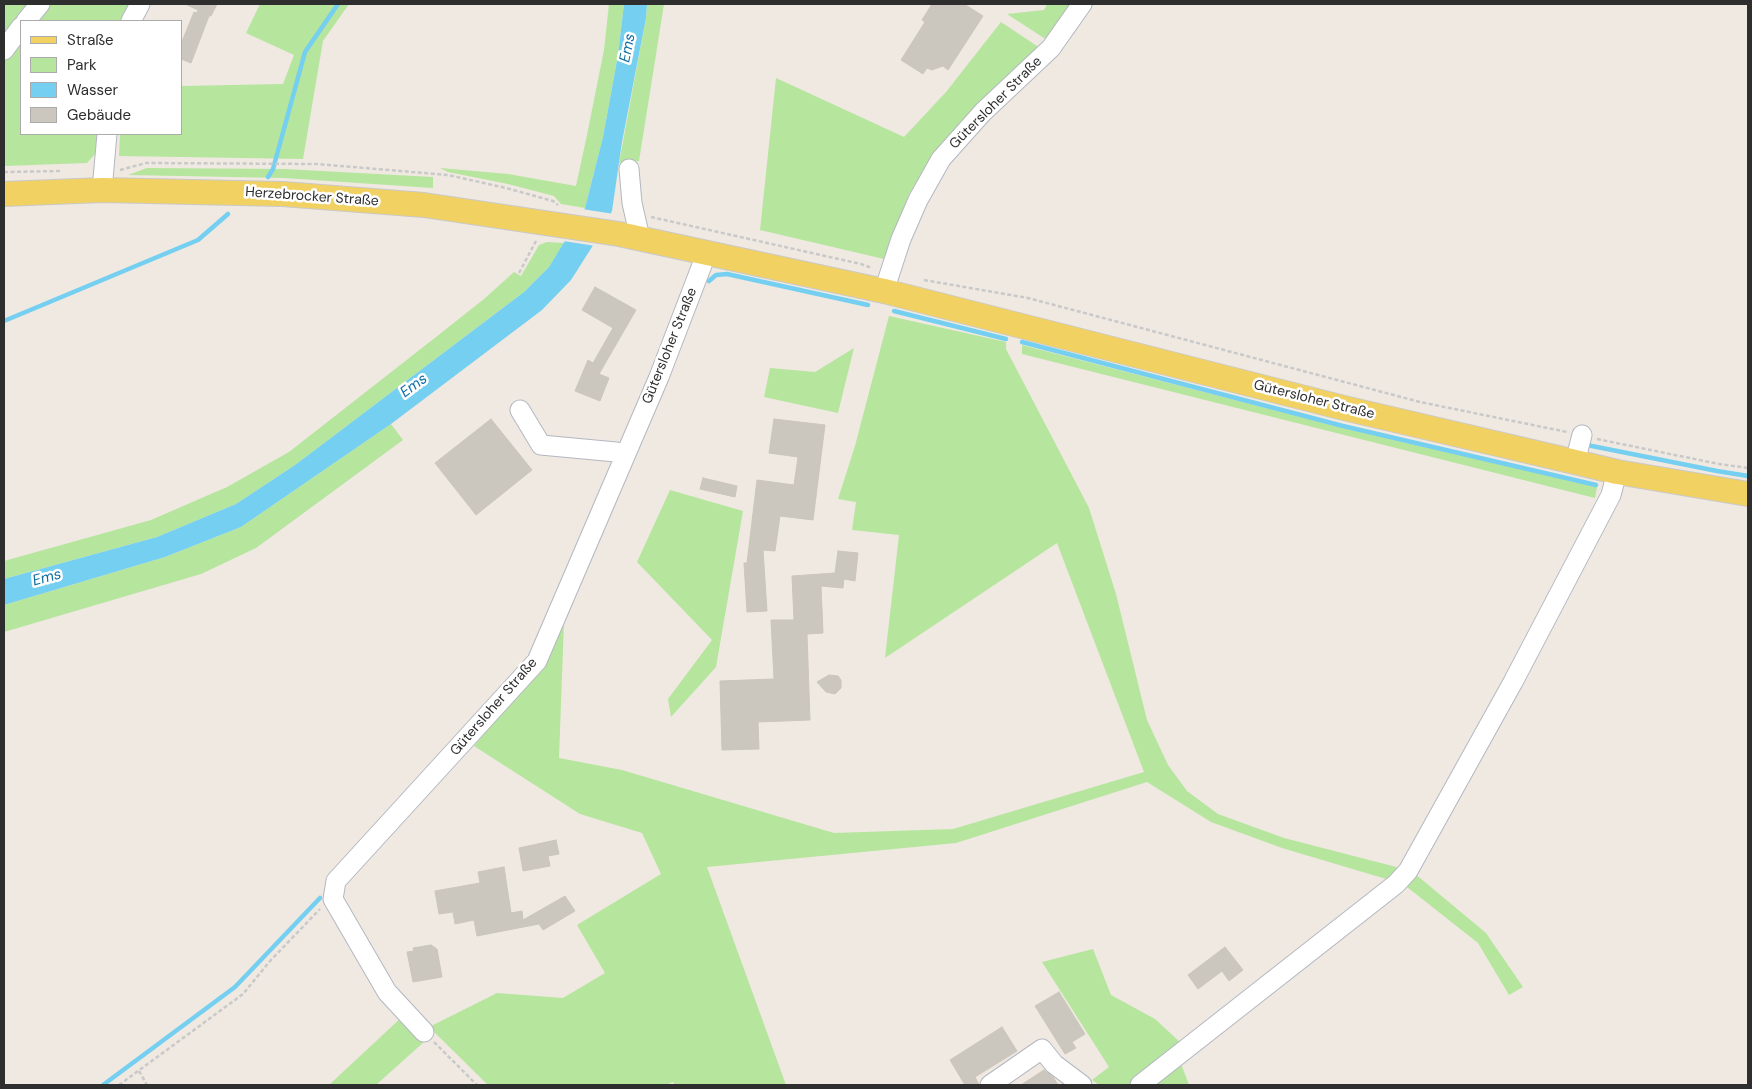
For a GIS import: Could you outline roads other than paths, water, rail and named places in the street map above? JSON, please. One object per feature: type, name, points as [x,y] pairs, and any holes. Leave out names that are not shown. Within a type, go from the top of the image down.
[{"type":"main road","name":"Herzebrocker Straße","points":[[4,194],[103,181],[424,205],[510,217],[556,218],[632,230]]},
{"type":"main road","name":"Gütersloher Straße","points":[[632,230],[708,252],[887,282],[1344,408],[1617,472],[1748,494]]},
{"type":"street","points":[[27,20],[40,4]]},
{"type":"street","points":[[132,20],[140,4]]},
{"type":"street","name":"Gütersloher Straße","points":[[887,282],[901,239],[918,200],[941,159],[983,112],[1051,48],[1082,4]]},
{"type":"street","points":[[4,50],[20,28]]},
{"type":"street","points":[[103,181],[107,135]]},
{"type":"street","points":[[629,169],[632,230]]},
{"type":"street","name":"Gütersloher Straße","points":[[424,1032],[387,992],[333,898],[336,881],[537,661],[658,377],[708,252]]},
{"type":"street","points":[[520,410],[541,444],[616,452],[624,455]]},
{"type":"street","points":[[1575,462],[1582,435]]},
{"type":"street","points":[[1140,1085],[1396,884],[1408,871],[1513,682],[1611,496],[1617,472]]},
{"type":"street","points":[[990,1085],[1042,1050],[1054,1064],[1082,1085]]},
{"type":"water","name":"Ems","points":[[624,4],[647,4],[646,18],[622,142],[612,211],[571,280],[542,310],[391,424],[241,527],[165,557],[4,605],[4,579],[157,537],[236,504],[295,465],[524,292],[549,267],[585,208],[603,137],[618,55]]},
{"type":"waterway","points":[[268,177],[273,169],[305,52],[338,4]]},
{"type":"waterway","points":[[4,321],[198,240],[228,214]]},
{"type":"waterway","points":[[709,281],[716,275],[727,274],[868,305]]},
{"type":"waterway","points":[[894,311],[1006,339]]},
{"type":"waterway","points":[[1022,342],[1343,426],[1596,485]]},
{"type":"waterway","points":[[1587,445],[1748,476]]},
{"type":"waterway","points":[[103,1085],[235,987],[320,898]]}]
